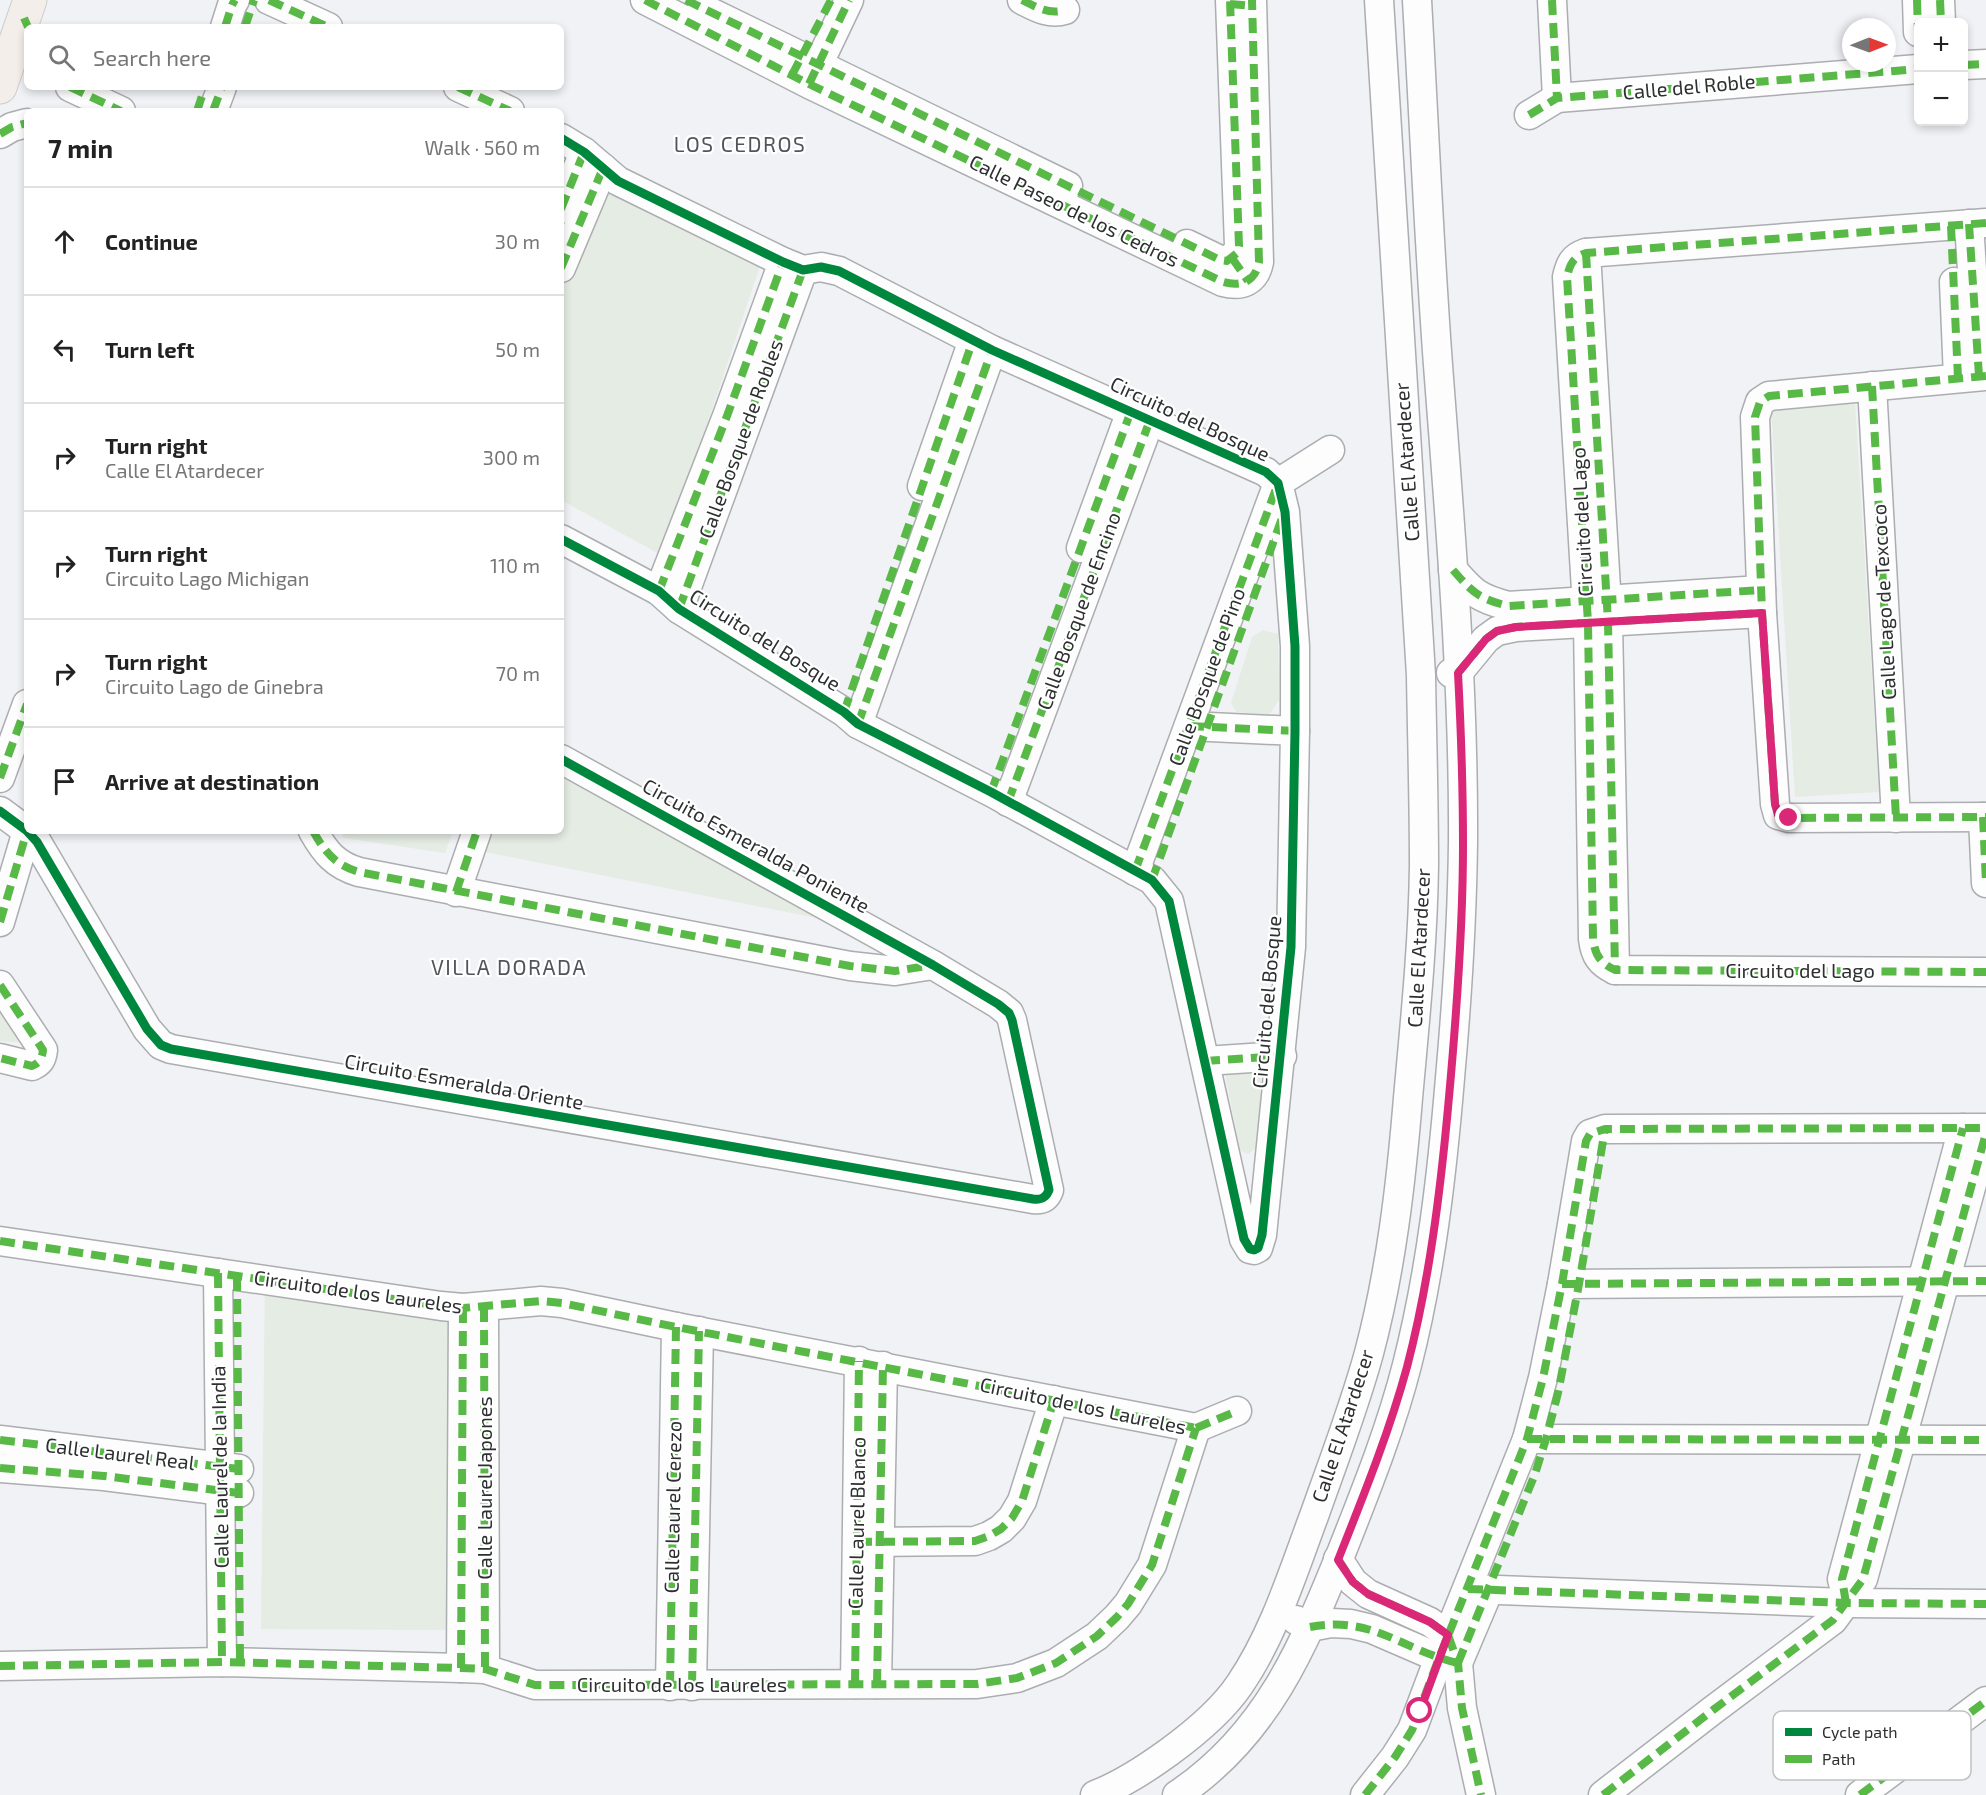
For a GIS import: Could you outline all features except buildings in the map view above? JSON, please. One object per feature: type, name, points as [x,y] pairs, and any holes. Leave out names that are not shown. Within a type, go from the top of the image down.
[{"type":"main road","points":[[0,87],[24,25]]},
{"type":"street","points":[[226,24],[235,0]]},
{"type":"street","points":[[246,24],[254,0]]},
{"type":"street","points":[[269,0],[321,24]]},
{"type":"street","name":"Calle Paseo de los Cedros","points":[[645,0],[805,70],[1020,174],[1223,282],[1243,285],[1248,281]]},
{"type":"street","name":"Calle Paseo de los Cedros","points":[[686,0],[805,70]]},
{"type":"street","points":[[805,70],[831,0]]},
{"type":"street","points":[[805,70],[849,0]]},
{"type":"street","points":[[1022,0],[1056,13],[1064,3]]},
{"type":"street","name":"Calle El Atardecer","points":[[1095,1795],[1152,1765],[1212,1716],[1239,1686],[1258,1654],[1277,1611],[1329,1474],[1369,1352],[1395,1223],[1402,1172],[1414,1030],[1424,867],[1421,675],[1379,0]]},
{"type":"street","name":"Calle El Atardecer","points":[[1177,1795],[1210,1769],[1243,1738],[1278,1689],[1310,1627],[1338,1560],[1390,1422],[1407,1367],[1421,1302],[1444,1147],[1454,1035],[1463,847],[1462,756],[1453,570],[1435,327],[1417,0]]},
{"type":"street","points":[[1529,115],[1557,98],[1552,0]]},
{"type":"street","points":[[1917,0],[1918,18]]},
{"type":"street","points":[[1940,0],[1941,18]]},
{"type":"street","points":[[1241,3],[1259,262],[1258,270],[1248,281],[1232,258],[1239,246],[1241,3]]},
{"type":"street","points":[[1968,65],[1986,64]]},
{"type":"street","name":"Calle del Roble","points":[[1557,98],[1914,69]]},
{"type":"street","points":[[76,90],[115,108]]},
{"type":"street","points":[[198,108],[204,90]]},
{"type":"street","points":[[214,108],[221,90]]},
{"type":"street","points":[[464,90],[504,108]]},
{"type":"street","points":[[0,134],[24,124]]},
{"type":"street","points":[[564,201],[583,152]]},
{"type":"street","points":[[564,252],[583,152]]},
{"type":"street","name":"Circuito del Bosque","points":[[564,541],[669,600],[851,718],[1144,875],[1161,889],[1169,901],[1244,1239],[1246,1246],[1254,1250],[1258,1248],[1262,1235],[1282,1056],[1291,947],[1295,646],[1285,512],[1278,483],[1266,472],[982,345],[839,271],[820,267],[793,266],[618,181],[583,152]]},
{"type":"street","name":"Calle Paseo de los Cedros","points":[[1020,174],[1220,260],[1227,261],[1232,258]]},
{"type":"street","points":[[1969,224],[1974,376],[1770,396],[1760,402],[1755,417],[1762,601],[1775,804],[1778,815],[1789,818],[1984,817],[1986,883]]},
{"type":"street","name":"Circuito del Lago","points":[[1969,224],[1586,253],[1597,612],[1593,939],[1598,958],[1604,965],[1614,970],[1986,972]]},
{"type":"street","name":"Calle Bosque de Robles","points":[[669,600],[793,266]]},
{"type":"street","points":[[1399,330],[1435,327]]},
{"type":"street","points":[[851,718],[982,345]]},
{"type":"street","name":"Calle Lago de Texcoco","points":[[1872,386],[1896,818]]},
{"type":"street","name":"Calle Bosque de Encino","points":[[999,797],[1141,416]]},
{"type":"street","points":[[1278,483],[1330,450]]},
{"type":"street","name":"Calle Bosque de Pino","points":[[1144,875],[1198,726],[1278,483]]},
{"type":"street","name":"Calle Bosque de Pino","points":[[1198,726],[1285,512]]},
{"type":"street","points":[[1453,570],[1473,593],[1489,601],[1508,606],[1597,612]]},
{"type":"street","points":[[1421,675],[1458,673],[1486,639],[1497,631],[1597,612],[1762,601]]},
{"type":"street","points":[[0,778],[24,712]]},
{"type":"street","points":[[1198,726],[1295,731]]},
{"type":"street","name":"Circuito Esmeralda Poniente","points":[[564,761],[933,965],[1009,1013]]},
{"type":"street","name":"Circuito Esmeralda Oriente","points":[[0,811],[24,829]]},
{"type":"street","points":[[0,922],[26,834]]},
{"type":"street","name":"Circuito Esmeralda Oriente","points":[[29,834],[46,855],[147,1029],[161,1045],[171,1049],[1032,1199],[1044,1198],[1049,1190],[1009,1013]]},
{"type":"street","points":[[315,834],[328,855],[348,869],[456,892],[850,966],[895,971],[933,965]]},
{"type":"street","points":[[456,892],[476,834]]},
{"type":"street","points":[[0,985],[43,1050],[39,1063],[32,1066],[0,1058]]},
{"type":"street","points":[[1414,1030],[1454,1035]]},
{"type":"street","points":[[1205,1061],[1282,1056]]},
{"type":"street","points":[[1365,1795],[1395,1757],[1412,1730],[1535,1474],[1536,1439],[1543,1378],[1570,1284],[1587,1141],[1590,1134],[1605,1129],[1978,1130],[1933,1281],[1890,1440],[1863,1578],[1833,1620],[1604,1795]]},
{"type":"street","name":"Circuito de los Laureles","points":[[0,1241],[473,1308],[541,1301],[562,1303],[1196,1428],[1152,1565],[1128,1604],[1097,1636],[1056,1663],[1017,1678],[977,1684],[535,1685],[473,1668],[231,1662],[0,1666]]},
{"type":"street","name":"Calle Laurel de la India","points":[[227,1274],[231,1662]]},
{"type":"street","points":[[1570,1284],[1986,1281]]},
{"type":"street","name":"Calle Laurel Japones","points":[[473,1308],[473,1668]]},
{"type":"street","name":"Calle Laurel Cerezo","points":[[681,1686],[687,1329]]},
{"type":"street","name":"Calle Laurel Blanco","points":[[866,1684],[871,1364]]},
{"type":"street","points":[[868,1542],[975,1541],[1001,1529],[1012,1518],[1022,1501],[1054,1400]]},
{"type":"street","points":[[1196,1428],[1238,1411]]},
{"type":"street","points":[[1536,1439],[1986,1440]]},
{"type":"street","name":"Calle Laurel Real","points":[[0,1440],[230,1480]]},
{"type":"street","name":"Calle Laurel Real","points":[[0,1468],[104,1476],[230,1480]]},
{"type":"street","points":[[1338,1560],[1353,1582],[1368,1594],[1430,1622],[1448,1652],[1481,1795]]},
{"type":"street","points":[[1478,1589],[1846,1603],[1986,1604]]},
{"type":"street","points":[[1277,1611],[1310,1627],[1331,1623],[1351,1624],[1448,1652]]},
{"type":"street","points":[[1971,1712],[1986,1701]]},
{"type":"street","points":[[1860,1795],[1880,1780]]},
{"type":"shaded area","points":[[598,177],[765,251],[663,556],[564,502],[564,265]]},
{"type":"shaded area","points":[[1855,402],[1879,792],[1795,797],[1771,408]]},
{"type":"shaded area","points":[[1263,630],[1278,634],[1279,700],[1269,715],[1236,712],[1231,703],[1252,637]]},
{"type":"shaded area","points":[[564,755],[887,932],[480,851],[486,834],[564,834]]},
{"type":"shaded area","points":[[342,834],[452,834],[445,853],[344,838]]},
{"type":"shaded area","points":[[0,1006],[24,1043],[0,1041]]},
{"type":"shaded area","points":[[1224,1068],[1265,1068],[1258,1146],[1248,1154],[1240,1150]]},
{"type":"shaded area","points":[[265,1277],[455,1305],[450,1630],[261,1629]]},
{"type":"marked path","points":[[226,24],[235,0]]},
{"type":"marked path","points":[[246,24],[254,0]]},
{"type":"marked path","points":[[269,0],[321,24]]},
{"type":"marked path","points":[[645,0],[809,84],[1223,282],[1236,284],[1251,278],[1259,262],[1252,0]]},
{"type":"marked path","points":[[686,0],[1220,260],[1227,261],[1237,253],[1239,246],[1230,0]]},
{"type":"marked path","points":[[792,75],[831,0]]},
{"type":"marked path","points":[[809,84],[849,0]]},
{"type":"marked path","points":[[1022,0],[1048,11],[1065,10]]},
{"type":"marked path","points":[[1552,0],[1557,98]]},
{"type":"marked path","points":[[1917,0],[1918,18]]},
{"type":"marked path","points":[[1940,0],[1941,18]]},
{"type":"marked path","points":[[1230,4],[1253,6]]},
{"type":"marked path","points":[[24,18],[27,24]]},
{"type":"marked path","points":[[1968,65],[1986,64]]},
{"type":"marked path","points":[[1529,115],[1557,98],[1914,69]]},
{"type":"marked path","points":[[76,90],[115,108]]},
{"type":"marked path","points":[[198,108],[204,90]]},
{"type":"marked path","points":[[214,108],[221,90]]},
{"type":"marked path","points":[[464,90],[504,108]]},
{"type":"marked path","points":[[0,134],[24,124]]},
{"type":"marked path","points":[[564,202],[584,152]]},
{"type":"marked path","points":[[564,261],[603,168]]},
{"type":"marked path","points":[[1986,223],[1586,253],[1573,262],[1567,277],[1588,623],[1593,939],[1599,958],[1615,970],[1986,972]]},
{"type":"marked path","points":[[1969,224],[1979,376]]},
{"type":"marked path","points":[[1951,226],[1958,378]]},
{"type":"marked path","points":[[1586,253],[1608,622],[1615,970]]},
{"type":"marked path","points":[[1232,258],[1248,281]]},
{"type":"marked path","points":[[659,591],[727,416],[783,262]]},
{"type":"marked path","points":[[679,609],[803,270]]},
{"type":"marked path","points":[[844,712],[973,340]]},
{"type":"marked path","points":[[858,724],[992,350]]},
{"type":"marked path","points":[[1986,376],[1769,396],[1760,402],[1755,417],[1762,613],[1775,804],[1778,815],[1789,818],[1986,817]]},
{"type":"marked path","points":[[1872,386],[1896,818]]},
{"type":"marked path","points":[[991,792],[1131,411]]},
{"type":"marked path","points":[[1008,802],[1150,420]]},
{"type":"marked path","points":[[1135,871],[1277,486]]},
{"type":"marked path","points":[[1152,880],[1282,518]]},
{"type":"marked path","points":[[1453,570],[1477,594],[1508,606],[1761,590]]},
{"type":"marked path","points":[[1458,673],[1486,639],[1497,631],[1516,627],[1762,613]]},
{"type":"marked path","points":[[0,778],[24,712]]},
{"type":"marked path","points":[[1189,726],[1295,731]]},
{"type":"marked path","points":[[1983,817],[1986,883]]},
{"type":"marked path","points":[[0,922],[26,834]]},
{"type":"marked path","points":[[315,834],[331,857],[343,866],[359,872],[850,966],[895,971],[933,965]]},
{"type":"marked path","points":[[456,892],[476,834]]},
{"type":"marked path","points":[[0,985],[43,1050],[40,1060],[32,1066],[0,1058]]},
{"type":"marked path","points":[[1205,1061],[1282,1056]]},
{"type":"marked path","points":[[1846,1603],[1842,1579],[1963,1128]]},
{"type":"marked path","points":[[1365,1795],[1395,1757],[1412,1730],[1527,1439],[1543,1378],[1562,1284],[1586,1141],[1590,1134],[1605,1129],[1986,1128]]},
{"type":"marked path","points":[[1458,1663],[1535,1474],[1546,1439],[1558,1393],[1579,1284],[1605,1129]]},
{"type":"marked path","points":[[1603,1795],[1833,1620],[1863,1579],[1986,1133]]},
{"type":"marked path","points":[[0,1241],[441,1306],[463,1308],[541,1301],[562,1303],[1196,1428]]},
{"type":"marked path","points":[[218,1273],[222,1662]]},
{"type":"marked path","points":[[237,1276],[240,1663]]},
{"type":"marked path","points":[[1562,1284],[1986,1281]]},
{"type":"marked path","points":[[484,1307],[485,1669]]},
{"type":"marked path","points":[[461,1668],[463,1308]]},
{"type":"marked path","points":[[670,1686],[676,1327]]},
{"type":"marked path","points":[[692,1686],[699,1331]]},
{"type":"marked path","points":[[855,1684],[859,1361]]},
{"type":"marked path","points":[[877,1684],[883,1366]]},
{"type":"marked path","points":[[857,1542],[975,1541],[1001,1529],[1012,1518],[1022,1501],[1054,1400]]},
{"type":"marked path","points":[[1196,1428],[1237,1411]]},
{"type":"marked path","points":[[0,1666],[222,1662],[461,1668],[485,1669],[535,1685],[977,1684],[1017,1678],[1056,1663],[1097,1636],[1128,1604],[1152,1565],[1196,1428]]},
{"type":"marked path","points":[[1527,1439],[1986,1440]]},
{"type":"marked path","points":[[0,1440],[239,1469]]},
{"type":"marked path","points":[[0,1468],[104,1476],[239,1493]]},
{"type":"marked path","points":[[1338,1559],[1353,1582],[1368,1594],[1430,1622],[1448,1635],[1458,1663],[1462,1708],[1481,1795]]},
{"type":"marked path","points":[[1468,1589],[1846,1603],[1986,1604]]},
{"type":"marked path","points":[[1310,1627],[1332,1625],[1369,1630],[1458,1663]]},
{"type":"marked path","points":[[1971,1712],[1986,1701]]},
{"type":"marked path","points":[[1860,1795],[1880,1780]]},
{"type":"cycle path","points":[[564,140],[584,152],[618,181],[783,262],[803,270],[821,267],[839,271],[992,350],[1266,472],[1278,483],[1285,512],[1295,646],[1291,947],[1262,1235],[1258,1248],[1250,1249],[1244,1239],[1169,901],[1152,880],[991,792],[858,724],[844,712],[679,609],[659,591],[564,541]]},
{"type":"cycle path","points":[[30,834],[37,842],[147,1029],[161,1045],[171,1049],[1033,1199],[1045,1197],[1049,1190],[1009,1013],[933,965],[564,761]]},
{"type":"cycle path","points":[[0,811],[24,829]]},
{"type":"district","name":"LOS CEDROS","points":[[740,145]]},
{"type":"district","name":"VILLA DORADA","points":[[509,968]]},
{"type":"route","points":[[1420,1711],[1448,1635],[1430,1622],[1368,1594],[1353,1582],[1338,1560],[1390,1422],[1407,1367],[1432,1238],[1444,1147],[1454,1035],[1463,847],[1458,673],[1486,639],[1497,631],[1516,627],[1762,613],[1775,804],[1778,815],[1789,818]]}]
